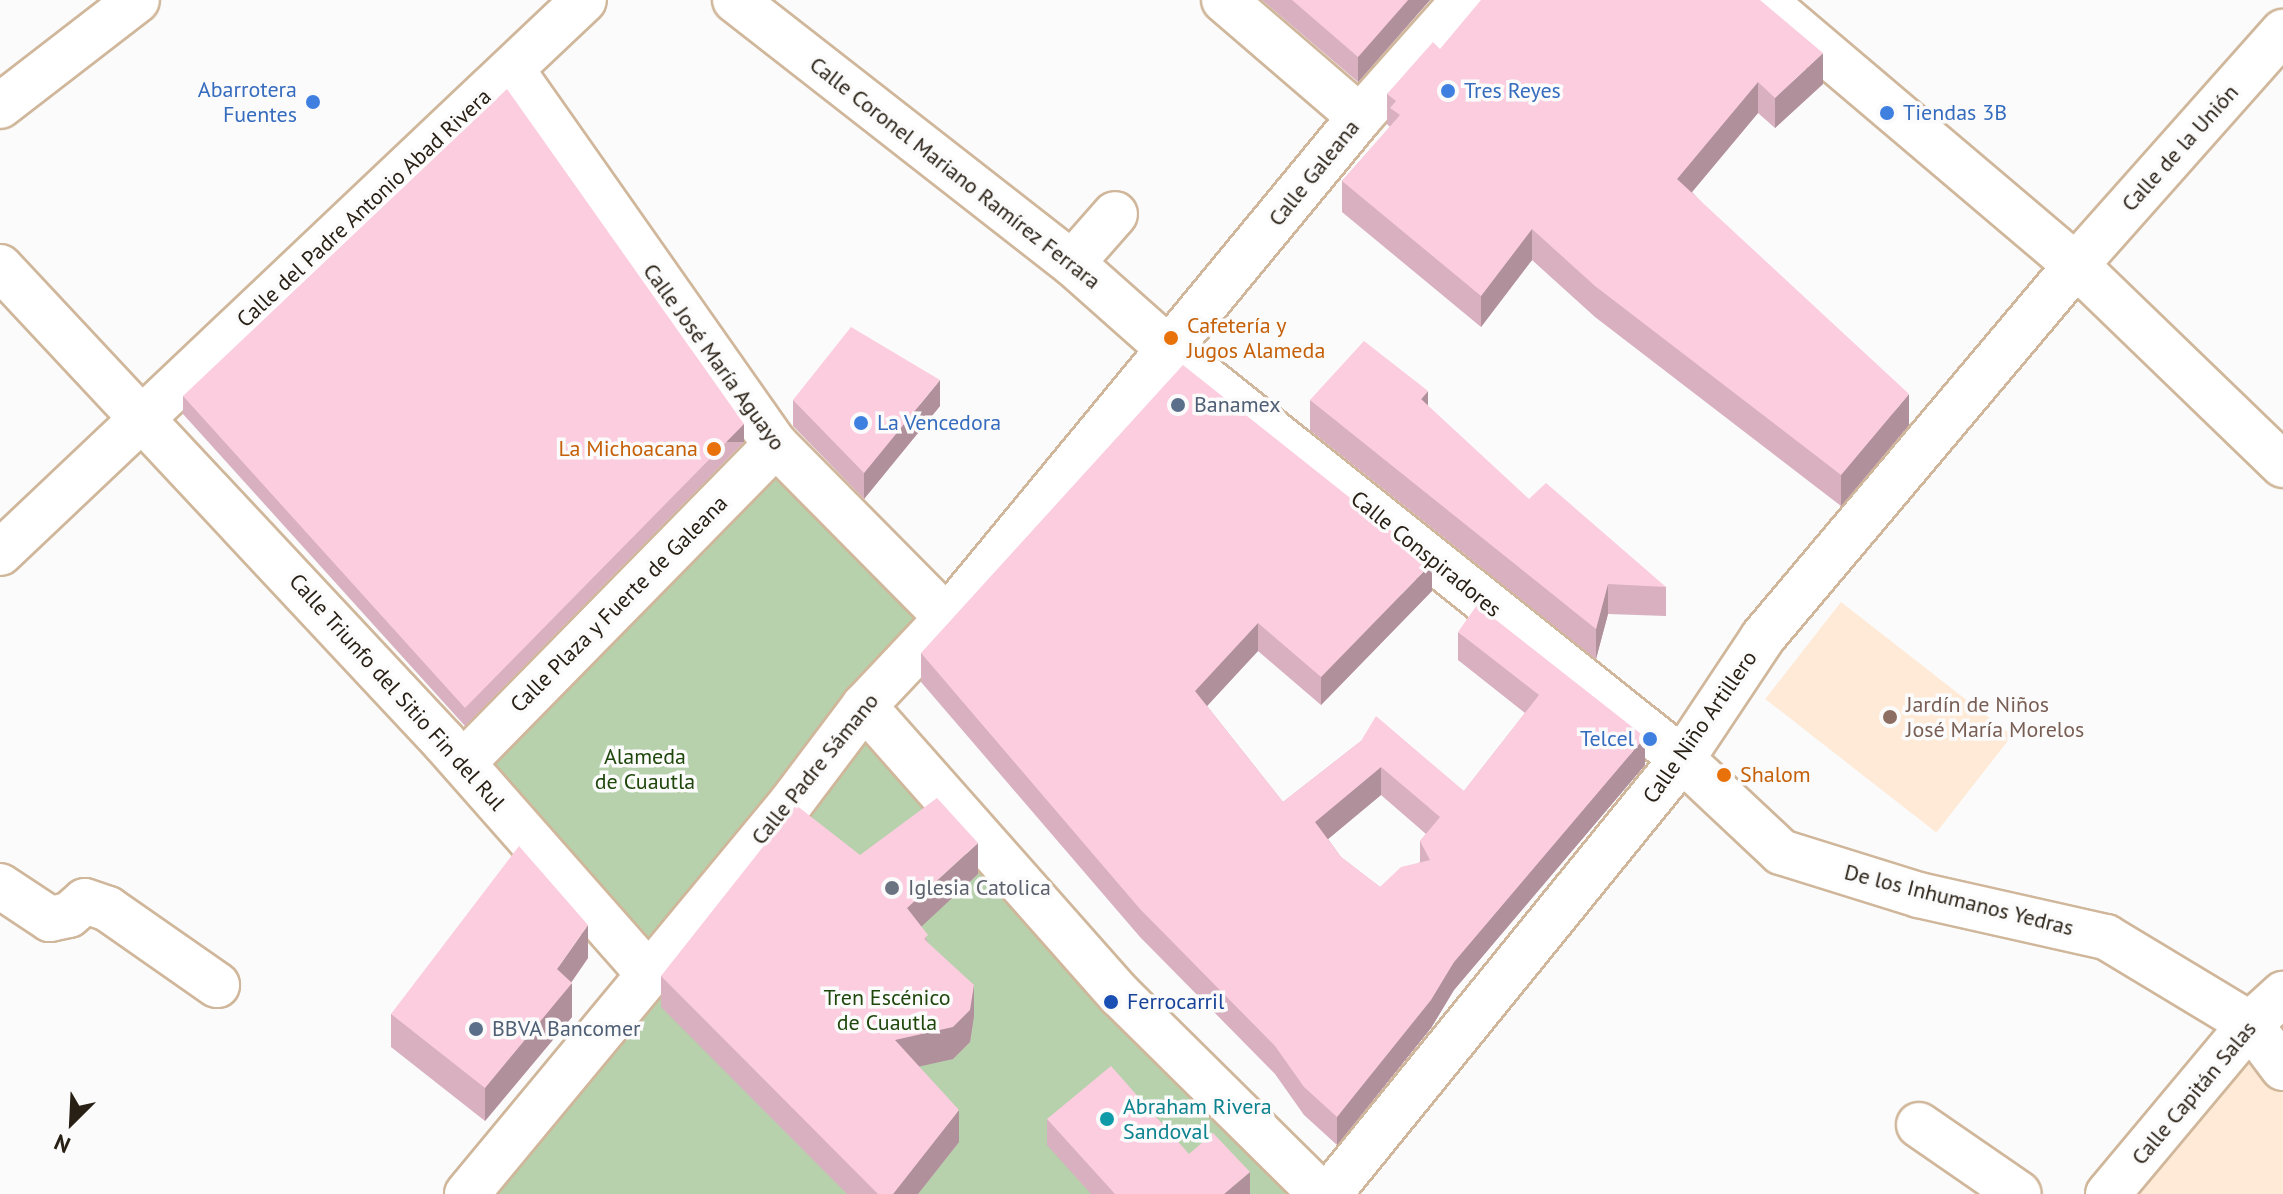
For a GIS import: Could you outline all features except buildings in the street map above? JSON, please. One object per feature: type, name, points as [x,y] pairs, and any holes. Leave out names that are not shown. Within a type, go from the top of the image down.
[{"type":"street","points":[[0,106],[137,0]]},
{"type":"street","name":"Calle del Padre Antonio Abad Rivera","points":[[0,553],[142,415],[584,0]]},
{"type":"street","name":"Calle Coronel Mariano Ramírez Ferrara","points":[[735,0],[1072,263],[1170,350]]},
{"type":"street","points":[[1224,0],[1360,117]]},
{"type":"street","name":"Calle Galeana","points":[[1170,350],[1360,117],[1464,0]]},
{"type":"street","points":[[1763,0],[2076,265],[2283,465]]},
{"type":"street","name":"Calle de la Unión","points":[[2076,265],[2283,32]]},
{"type":"street","name":"Calle José María Aguayo","points":[[512,70],[656,281],[776,445],[947,618]]},
{"type":"street","points":[[1072,263],[1115,214]]},
{"type":"street","name":"Calle Niño Artillero","points":[[1329,1194],[1682,759],[1763,637],[2076,265]]},
{"type":"street","name":"Calle Triunfo del Sitio Fin del Rul","points":[[0,267],[142,415],[463,763],[648,973]]},
{"type":"street","name":"Calle Padre Sámano","points":[[467,1194],[791,803],[864,706],[947,618],[1170,350]]},
{"type":"street","name":"Calle Conspiradores","points":[[1170,350],[1682,759]]},
{"type":"street","name":"Calle Plaza y Fuerte de Galeana","points":[[463,763],[776,445]]},
{"type":"street","points":[[864,706],[1120,995],[1321,1194]]},
{"type":"street","name":"De los Inhumanos Yedras","points":[[1682,759],[1781,852],[1919,895],[2106,937],[2250,1024]]},
{"type":"street","points":[[0,886],[50,919],[69,915],[85,901],[108,909],[217,985]]},
{"type":"street","name":"Calle Capitán Salas","points":[[2108,1194],[2250,1024],[2283,994]]},
{"type":"street","points":[[2250,1024],[2283,1068]]},
{"type":"street","points":[[1919,1125],[2019,1194]]},
{"type":"shaded area","name":"Jardín de Niños José María Morelos","points":[[1841,602],[2012,736],[1936,833],[1765,699]]},
{"type":"shaded area","points":[[2250,1024],[2283,1068],[2283,1194],[2108,1194]]},
{"type":"green space","name":"Tren Escénico de Cuautla","points":[[776,445],[947,618],[865,705],[1321,1194],[467,1194],[642,981],[463,763]]},
{"type":"place","name":"Tres Reyes","points":[[1448,91]]},
{"type":"place","name":"Abarrotera Fuentes","points":[[313,102]]},
{"type":"place","name":"Tiendas 3B","points":[[1887,113]]},
{"type":"place","name":"Cafetería y Jugos Alameda","points":[[1171,338]]},
{"type":"place","name":"Banamex","points":[[1178,405]]},
{"type":"place","name":"La Vencedora","points":[[861,423]]},
{"type":"place","name":"La Michoacana","points":[[714,449]]},
{"type":"place","name":"Jardín de Niños José María Morelos","points":[[1890,717]]},
{"type":"place","name":"Telcel","points":[[1650,739]]},
{"type":"place","name":"Shalom","points":[[1724,775]]},
{"type":"place","name":"Iglesia Catolica","points":[[892,888]]},
{"type":"place","name":"Ferrocarril","points":[[1111,1002]]},
{"type":"place","name":"BBVA Bancomer","points":[[476,1029]]},
{"type":"place","name":"Abraham Rivera Sandoval","points":[[1107,1119]]},
{"type":"park label","name":"Alameda de Cuautla","points":[[645,768]]}]
